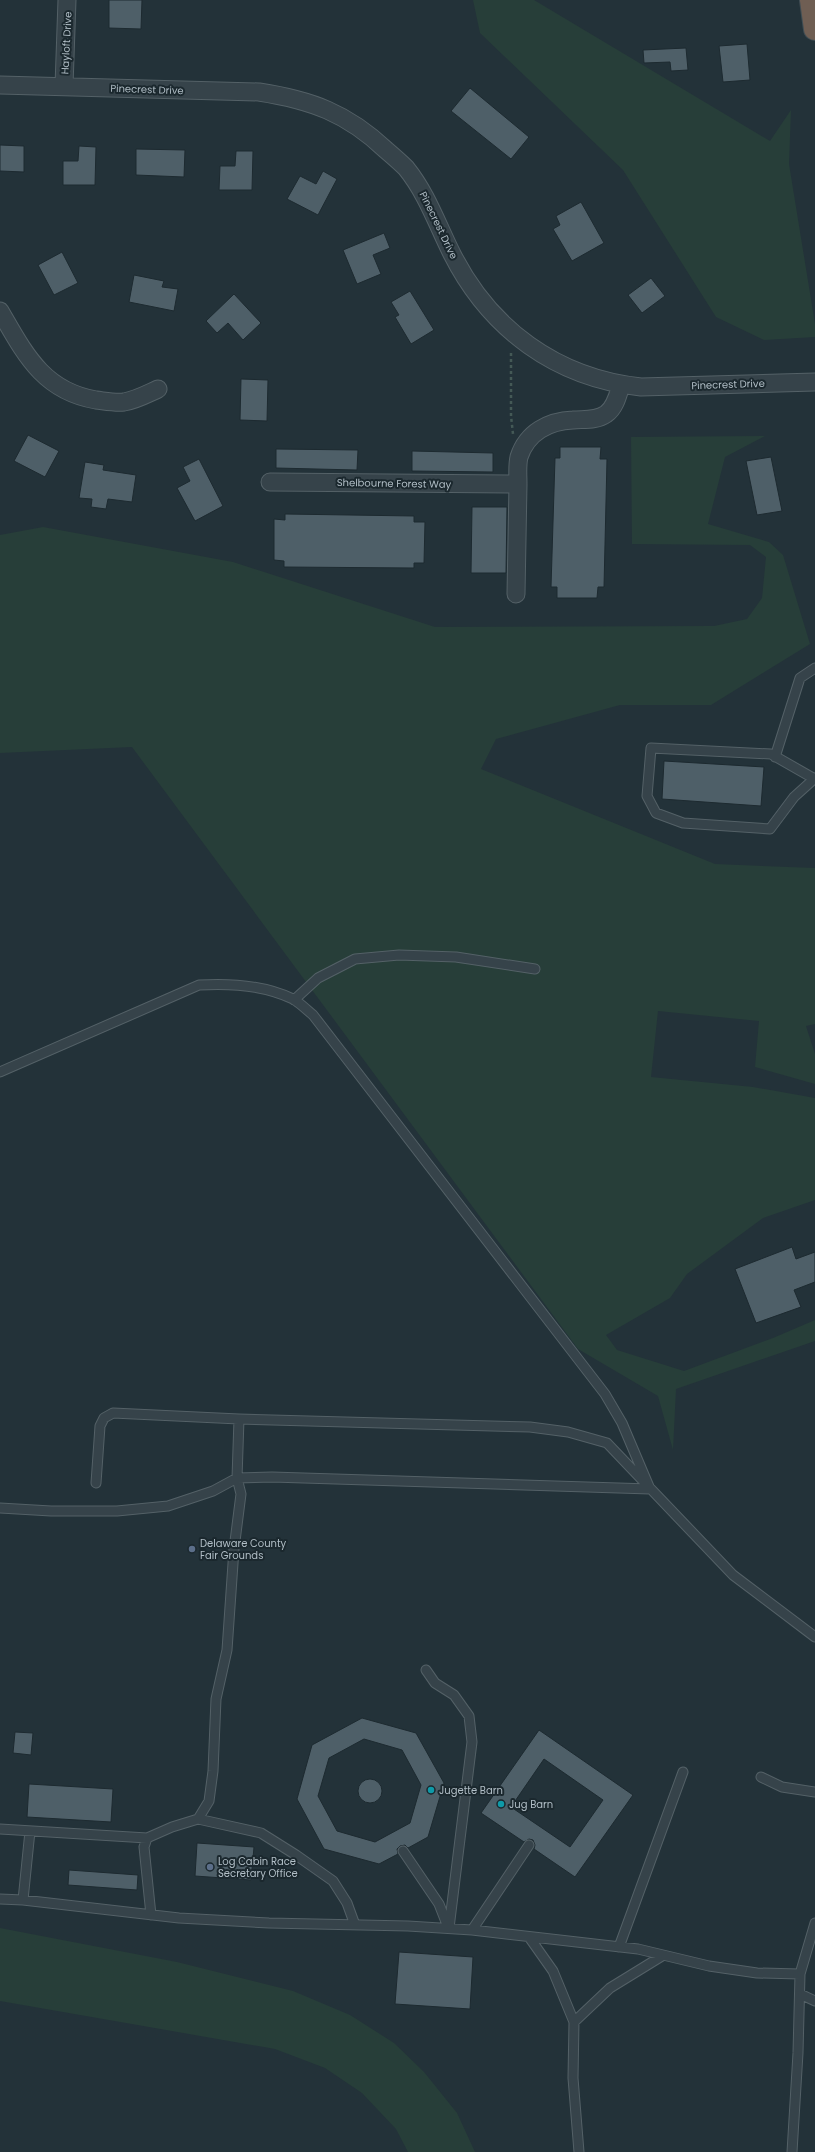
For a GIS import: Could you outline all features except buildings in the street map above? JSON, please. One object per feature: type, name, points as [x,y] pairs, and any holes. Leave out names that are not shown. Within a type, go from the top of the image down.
[{"type":"highway","points":[[811,0],[815,29]]},
{"type":"street","name":"Hayloft Drive","points":[[64,86],[67,0]]},
{"type":"street","name":"Pinecrest Drive","points":[[0,85],[259,92],[304,101],[342,116],[370,134],[405,167],[422,190],[452,253],[468,282],[491,313],[522,341],[543,354],[590,375],[622,385],[641,387],[815,382]]},
{"type":"street","points":[[0,311],[22,348],[40,371],[57,386],[80,398],[124,402],[158,389]]},
{"type":"street","points":[[516,594],[519,458],[525,445],[533,434],[546,424],[558,420],[593,419],[606,414],[614,404],[622,385]]},
{"type":"street","name":"Shelbourne Forest Way","points":[[270,482],[518,484]]},
{"type":"lane","points":[[775,757],[800,678],[815,668]]},
{"type":"lane","points":[[651,748],[771,754],[814,778],[794,797],[770,829],[683,823],[656,813],[647,796],[651,748]]},
{"type":"lane","points":[[294,1000],[318,978],[355,959],[399,955],[456,957],[535,969]]},
{"type":"lane","points":[[0,1072],[199,985],[228,983],[255,987],[294,1000],[313,1015],[605,1394],[622,1423],[650,1489]]},
{"type":"lane","points":[[96,1483],[100,1426],[104,1418],[113,1413],[239,1419],[530,1427],[568,1432],[607,1443],[733,1575],[815,1637]]},
{"type":"lane","points":[[198,1819],[209,1802],[213,1771],[216,1700],[226,1650],[234,1549],[241,1494],[237,1478],[239,1419]]},
{"type":"lane","points":[[0,1508],[51,1511],[117,1511],[168,1506],[213,1491],[237,1478],[280,1477],[650,1489]]},
{"type":"lane","points":[[426,1670],[435,1683],[454,1695],[470,1716],[472,1742],[449,1928]]},
{"type":"lane","points":[[619,1947],[683,1772]]},
{"type":"lane","points":[[762,1777],[782,1787],[815,1792]]},
{"type":"lane","points":[[0,1829],[147,1838],[198,1819],[261,1834],[296,1855],[333,1882],[347,1903],[355,1925]]},
{"type":"lane","points":[[23,1900],[30,1831]]},
{"type":"lane","points":[[147,1838],[144,1847],[151,1915]]},
{"type":"lane","points":[[472,1930],[529,1846]]},
{"type":"lane","points":[[403,1851],[439,1904],[449,1928]]},
{"type":"lane","points":[[0,1899],[23,1900],[151,1915],[268,1923],[449,1928],[472,1930],[529,1938],[619,1947],[757,1973],[800,1974]]},
{"type":"lane","points":[[792,2152],[800,1974],[815,1923]]},
{"type":"lane","points":[[529,1938],[553,1971],[574,2022],[573,2078],[579,2152]]},
{"type":"lane","points":[[574,2022],[610,1988],[662,1956]]},
{"type":"lane","points":[[800,1994],[815,2001]]},
{"type":"path","points":[[511,353],[511,430],[514,436]]},
{"type":"green space","points":[[473,0],[534,0],[770,141],[791,110],[789,164],[815,324],[815,337],[764,340],[716,317],[623,170],[480,33]]},
{"type":"green space","points":[[765,436],[725,457],[708,524],[769,542],[783,555],[810,644],[711,705],[620,705],[496,739],[481,769],[715,864],[815,868],[815,1024],[806,1026],[815,1054],[815,1084],[755,1067],[759,1021],[658,1011],[651,1077],[753,1087],[815,1098],[815,1200],[763,1218],[687,1274],[670,1298],[606,1335],[617,1350],[684,1371],[773,1338],[815,1320],[815,1341],[676,1389],[673,1450],[658,1396],[578,1349],[132,747],[0,753],[0,535],[43,527],[233,562],[435,627],[714,626],[747,619],[762,598],[766,557],[750,545],[632,544],[631,437]]},
{"type":"green space","points":[[0,1928],[177,1962],[293,1991],[350,2015],[394,2043],[424,2072],[457,2113],[475,2152],[408,2152],[396,2129],[362,2093],[325,2068],[275,2049],[0,2001]]},
{"type":"place","name":"Delaware County Fair Grounds","points":[[192,1549]]},
{"type":"place","name":"Jugette Barn","points":[[431,1790]]},
{"type":"place","name":"Jug Barn","points":[[501,1804]]},
{"type":"place","name":"Log Cabin Race Secretary Office","points":[[210,1867]]}]
